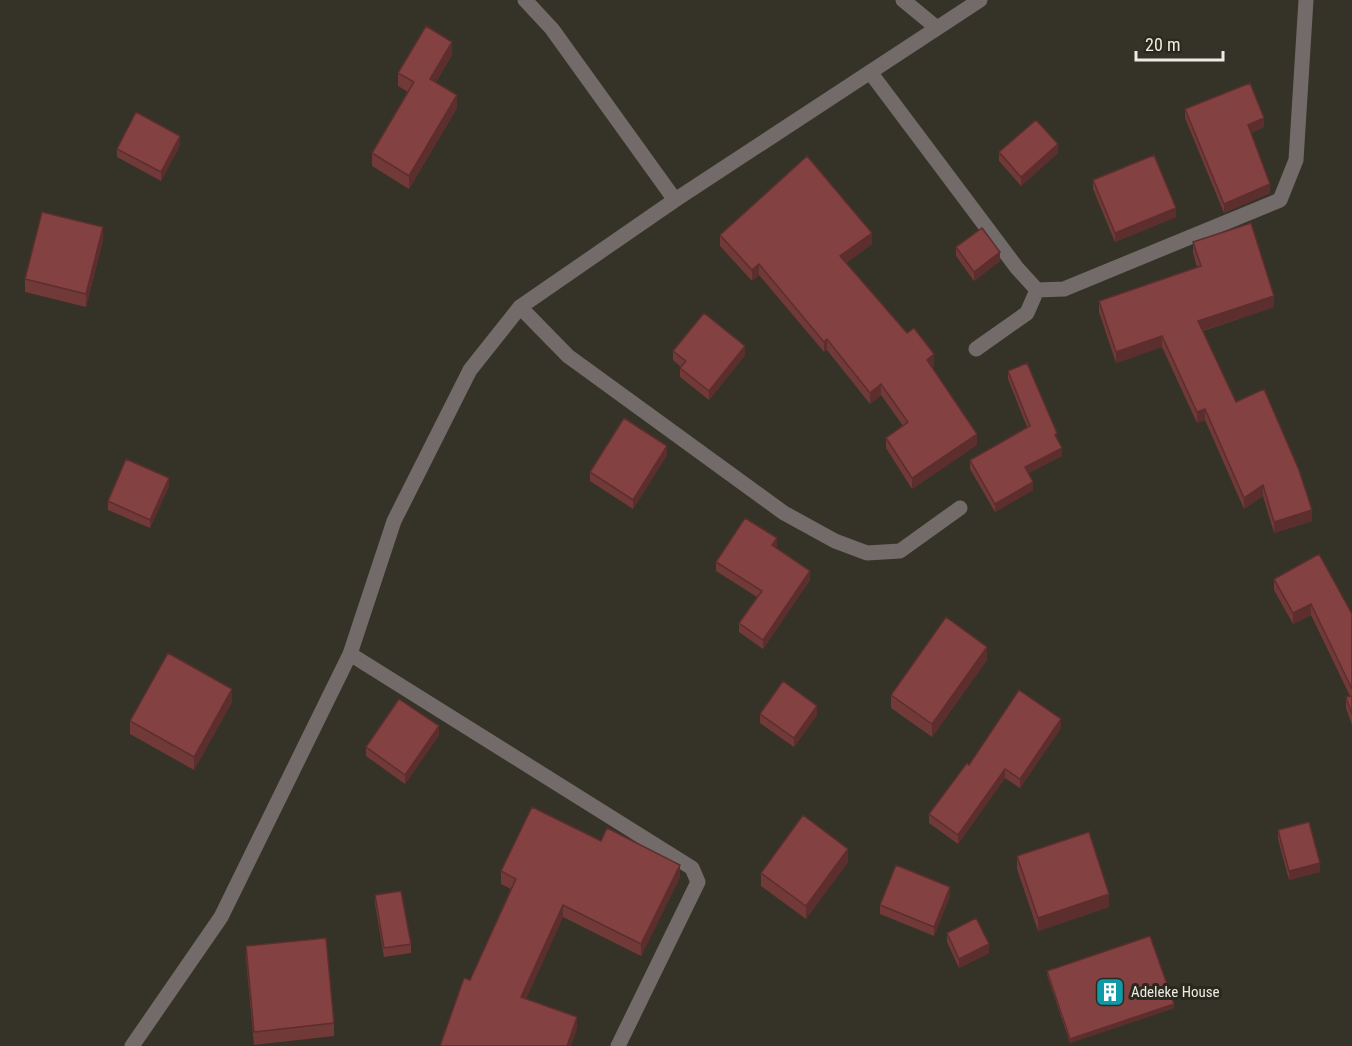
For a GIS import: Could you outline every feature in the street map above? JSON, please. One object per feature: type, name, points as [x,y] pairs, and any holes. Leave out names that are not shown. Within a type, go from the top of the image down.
[{"type":"street","points":[[525,0],[552,29],[675,200]]},
{"type":"street","points":[[903,0],[937,28]]},
{"type":"street","points":[[132,1046],[221,917],[350,654],[394,521],[470,370],[520,307],[675,200],[980,0]]},
{"type":"street","points":[[870,72],[1017,268],[1038,290],[1065,289],[1280,200],[1296,160],[1306,0]]},
{"type":"street","points":[[976,349],[1028,313],[1038,290]]},
{"type":"street","points":[[520,307],[568,356],[784,513],[835,541],[867,553],[900,551],[960,508]]},
{"type":"street","points":[[350,654],[692,868],[698,882],[618,1046]]},
{"type":"building","points":[[426,26],[452,42],[430,79],[457,95],[409,176],[372,153],[414,82],[398,73]]},
{"type":"building","points":[[1250,83],[1264,118],[1248,125],[1270,184],[1224,204],[1185,109]]},
{"type":"building","points":[[136,112],[180,136],[161,172],[117,149]]},
{"type":"building","points":[[1036,120],[1058,144],[1021,177],[999,152]]},
{"type":"building","points":[[1154,155],[1176,208],[1115,233],[1093,180]]},
{"type":"building","points":[[807,156],[872,233],[840,256],[907,333],[914,328],[934,354],[927,360],[977,434],[912,478],[886,438],[908,422],[881,384],[870,393],[827,339],[824,342],[759,264],[752,270],[720,235]]},
{"type":"building","points":[[42,212],[103,227],[86,294],[25,279]]},
{"type":"building","points":[[1251,223],[1274,296],[1198,321],[1236,402],[1264,389],[1299,470],[1312,510],[1274,522],[1263,485],[1244,498],[1205,409],[1197,412],[1162,336],[1116,352],[1099,301],[1201,266],[1193,242]]},
{"type":"building","points":[[982,228],[1000,252],[974,272],[956,247]]},
{"type":"building","points":[[704,313],[745,346],[709,391],[680,368],[686,361],[673,351]]},
{"type":"building","points":[[1027,363],[1062,448],[1025,467],[1033,482],[995,504],[970,460],[1030,426],[1008,371]]},
{"type":"building","points":[[624,418],[667,446],[633,500],[590,472]]},
{"type":"building","points":[[126,459],[169,478],[150,520],[108,501]]},
{"type":"building","points":[[745,518],[777,538],[772,545],[810,571],[763,640],[739,623],[762,591],[716,562]]},
{"type":"building","points":[[1319,554],[1352,614],[1352,689],[1311,604],[1293,613],[1274,579]]},
{"type":"building","points":[[946,617],[987,647],[932,724],[891,695]]},
{"type":"building","points":[[168,653],[232,689],[194,757],[130,721]]},
{"type":"building","points":[[783,681],[817,706],[794,738],[760,714]]},
{"type":"building","points":[[1019,690],[1061,719],[1020,779],[1005,769],[958,835],[929,814],[967,763],[969,765]]},
{"type":"building","points":[[1352,696],[1352,714],[1346,697]]},
{"type":"building","points":[[399,699],[439,726],[405,775],[366,747]]},
{"type":"building","points":[[532,807],[601,841],[607,828],[680,865],[641,944],[563,905],[521,997],[577,1017],[567,1046],[440,1046],[464,978],[470,980],[516,879],[501,871]]},
{"type":"building","points":[[803,815],[848,849],[806,906],[761,873]]},
{"type":"building","points":[[1309,822],[1320,863],[1289,871],[1278,830]]},
{"type":"building","points":[[1089,832],[1109,894],[1038,918],[1017,856]]},
{"type":"building","points":[[896,865],[950,887],[934,927],[880,905]]},
{"type":"building","points":[[401,891],[411,944],[384,948],[375,895]]},
{"type":"building","points":[[976,918],[989,944],[959,959],[947,933]]},
{"type":"building","name":"Adeleke House","points":[[1150,936],[1174,1004],[1070,1039],[1047,971]]},
{"type":"building","points":[[326,938],[334,1023],[254,1032],[246,946]]},
{"type":"place","name":"Adeleke House","points":[[1110,992]]}]
